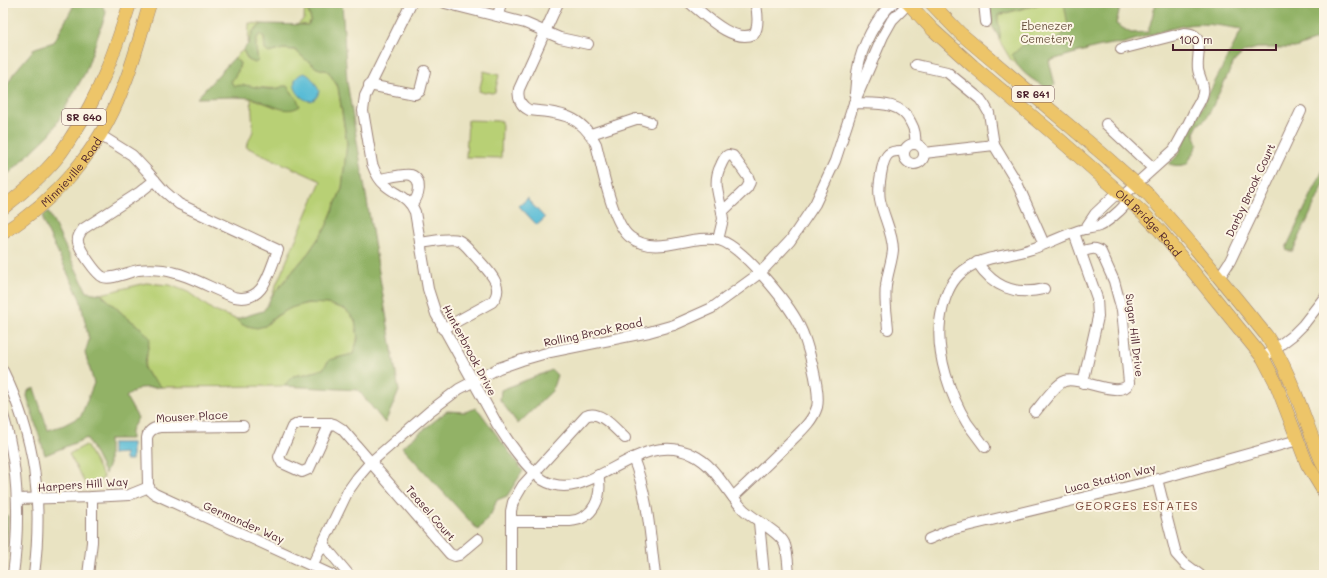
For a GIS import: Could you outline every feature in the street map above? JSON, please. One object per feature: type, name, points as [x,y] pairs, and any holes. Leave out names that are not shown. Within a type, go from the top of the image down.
[{"type":"main road","name":"Minnieville Road","points":[[3,208],[43,173],[58,157],[81,123],[102,85],[130,3]]},
{"type":"main road","name":"Minnieville Road","points":[[3,233],[29,215],[58,189],[84,160],[100,135],[122,91],[131,67],[150,3]]},
{"type":"main road","name":"Old Bridge Road","points":[[908,3],[933,30],[1124,195],[1161,232],[1262,358],[1275,381],[1307,464],[1324,492]]},
{"type":"main road","name":"Old Bridge Road","points":[[931,3],[960,33],[1136,183],[1149,195],[1170,219],[1276,348],[1292,380],[1324,467]]},
{"type":"street","points":[[380,179],[409,174],[418,182],[420,193],[411,204],[402,195],[386,186],[380,179],[372,164],[363,110],[364,96],[369,85],[412,3]]},
{"type":"street","points":[[445,3],[525,23],[560,38],[588,44]]},
{"type":"street","points":[[498,16],[501,3]]},
{"type":"street","points":[[558,3],[519,89],[518,98],[525,108],[529,110],[562,114],[576,120],[591,134],[596,144],[616,216],[624,230],[630,236],[646,244],[655,246],[664,246],[699,240],[718,240],[734,248],[742,254],[784,300],[799,324],[805,338],[817,386],[817,406],[808,423],[762,471],[733,497]]},
{"type":"street","points":[[690,3],[721,28],[735,34],[751,35],[754,34],[756,28],[757,8],[755,3]]},
{"type":"street","name":"Rolling Brook Road","points":[[854,103],[858,67],[863,50],[877,23],[893,3]]},
{"type":"street","name":"Rolling Brook Road","points":[[312,566],[348,491],[358,477],[371,462],[430,411],[459,389],[499,368],[522,360],[550,352],[649,332],[674,325],[712,308],[760,273],[790,241],[816,204],[834,161],[854,103],[888,26],[903,9],[905,3]]},
{"type":"street","points":[[984,3],[986,22]]},
{"type":"street","points":[[1085,229],[1095,214],[1114,196],[1124,195],[1167,157],[1178,143],[1202,95],[1203,86],[1198,68],[1199,44],[1194,35],[1184,33],[1122,49]]},
{"type":"street","points":[[916,65],[947,72],[980,99],[989,113],[994,145],[1016,183],[1044,244]]},
{"type":"street","points":[[369,85],[415,94],[420,91],[425,71]]},
{"type":"street","points":[[854,103],[887,104],[901,110],[907,115],[913,127],[916,137],[915,144]]},
{"type":"street","name":"Darby Brook Court","points":[[1219,278],[1230,261],[1301,111]]},
{"type":"street","points":[[591,134],[636,119],[650,122]]},
{"type":"street","points":[[1106,124],[1153,168]]},
{"type":"street","points":[[100,135],[132,155],[155,180],[171,198],[179,204],[278,250],[259,292],[251,297],[234,297],[181,274],[162,270],[142,270],[110,278],[102,277],[96,272],[80,247],[78,238],[80,233],[83,229],[140,192],[155,180]]},
{"type":"street","points":[[915,144],[922,147],[924,153],[922,161],[914,164],[906,160],[904,152],[910,145],[915,144]]},
{"type":"street","points":[[924,153],[994,145]]},
{"type":"street","points":[[888,329],[885,297],[893,251],[880,200],[880,181],[886,156],[896,150],[904,152]]},
{"type":"street","points":[[718,240],[722,212],[716,186],[716,178],[718,169],[725,156],[728,155],[732,156],[748,177],[750,182],[747,188],[722,212]]},
{"type":"street","points":[[985,447],[967,423],[945,372],[941,358],[939,327],[945,300],[953,281],[964,269],[977,262],[1027,251],[1085,229],[1099,226],[1122,209],[1125,205],[1124,195]]},
{"type":"street","name":"Hunterbrook Drive","points":[[411,204],[415,212],[428,289],[436,314],[443,329],[508,441],[534,472],[551,484],[567,487],[582,483],[598,475]]},
{"type":"street","points":[[1074,233],[1097,298],[1098,308],[1098,317],[1084,383]]},
{"type":"street","points":[[420,243],[452,239],[461,242],[492,275],[495,281],[497,295],[492,302],[443,329]]},
{"type":"street","name":"Sugar Hill Drive","points":[[1035,412],[1063,382],[1067,380],[1122,389],[1129,383],[1122,310],[1114,282],[1101,252],[1092,249],[1081,252]]},
{"type":"street","points":[[977,262],[988,277],[1006,288],[1025,292],[1034,292],[1044,289]]},
{"type":"street","points":[[1262,358],[1303,325],[1324,298]]},
{"type":"street","points":[[3,371],[27,430],[36,474],[38,500],[34,575]]},
{"type":"street","points":[[511,575],[511,511],[517,493],[534,472],[586,416],[590,414],[594,413],[601,416],[625,438]]},
{"type":"street","points":[[3,414],[14,459],[17,499],[17,544],[13,575]]},
{"type":"street","points":[[330,423],[309,469],[302,472],[281,462],[279,457],[292,427],[295,424],[330,423]]},
{"type":"street","name":"Teasel Court","points":[[330,423],[342,429],[450,554],[455,556],[459,555],[478,538]]},
{"type":"street","name":"Mouser Place","points":[[149,487],[147,482],[147,438],[148,434],[153,429],[160,427],[244,426]]},
{"type":"street","name":"Luca Station Way","points":[[929,539],[950,530],[1157,479],[1298,440]]},
{"type":"street","points":[[511,521],[570,521],[583,517],[593,509],[597,502],[600,488],[598,475],[633,458],[654,450],[674,448],[703,460],[713,470],[743,509],[783,540],[789,575]]},
{"type":"street","points":[[633,458],[646,500],[655,575]]},
{"type":"street","points":[[1157,479],[1176,554],[1184,563],[1200,575]]},
{"type":"street","name":"Harpers Hill Way","points":[[17,499],[38,500],[129,495],[149,487]]},
{"type":"street","name":"Germander Way","points":[[149,487],[155,494],[332,575]]},
{"type":"street","points":[[88,575],[92,542],[92,497]]},
{"type":"street","points":[[759,522],[764,575]]},
{"type":"street","points":[[323,544],[349,575]]},
{"type":"green space","points":[[75,3],[101,3],[106,13],[85,73],[51,133],[3,179],[3,93],[13,74],[35,48],[54,42]]},
{"type":"green space","points":[[305,3],[311,20],[308,25],[297,25],[304,19]]},
{"type":"green space","points":[[306,3],[342,3],[347,82],[399,391],[385,423],[358,390],[283,386],[293,376],[323,369],[329,360],[353,354],[358,339],[355,320],[345,309],[327,304],[307,303],[291,308],[276,316],[265,326],[257,328],[243,325],[236,319],[263,311],[271,297],[309,252],[326,227],[342,188],[347,143],[338,87],[328,71],[317,68],[295,50],[283,49],[269,53],[265,50],[264,37],[260,34],[256,43],[258,61],[255,63],[248,60],[243,50],[248,44],[253,31],[262,24],[308,25],[311,20]]},
{"type":"green space","points":[[990,3],[1043,3],[998,15],[1000,39],[991,24]]},
{"type":"green space","name":"Ebenezer Cemetery","points":[[1044,3],[1065,3],[1088,50],[1018,66],[1011,60],[999,40],[995,16]]},
{"type":"green space","points":[[1064,3],[1121,3],[1116,24],[1131,33],[1148,32],[1156,3],[1324,3],[1324,37],[1295,48],[1257,48],[1244,52],[1234,62],[1207,118],[1198,125],[1194,133],[1198,144],[1187,164],[1176,165],[1169,164],[1177,156],[1242,29],[1210,24],[1181,26],[1121,44],[1107,45],[1065,56],[1049,61],[1055,85],[1048,88],[1022,71],[1012,55],[1024,44],[1057,39],[1063,34],[1068,26]]},
{"type":"green space","points":[[249,23],[262,24],[253,31],[248,44]]},
{"type":"green space","points":[[260,34],[264,37],[265,50],[269,52],[283,49],[295,50],[317,68],[328,71],[338,87],[347,144],[342,188],[326,227],[309,252],[271,297],[321,181],[246,147],[253,131],[251,98],[273,106],[297,99],[287,87],[267,88],[234,86],[231,82],[238,71],[240,63],[234,58],[243,50],[248,60],[258,61],[256,44]]},
{"type":"green space","points":[[234,58],[240,63],[238,71],[231,82],[234,86],[244,85],[274,89],[287,86],[297,99],[300,106],[288,110],[250,98],[197,98]]},
{"type":"green space","points":[[484,71],[499,75],[495,92],[485,93],[479,91]]},
{"type":"green space","points":[[468,120],[502,121],[501,158],[466,157]]},
{"type":"green space","points":[[1324,168],[1324,184],[1293,251],[1287,251],[1286,248]]},
{"type":"green space","points":[[48,211],[87,292],[101,294],[142,329],[150,338],[144,368],[148,375],[162,387],[139,388],[126,397],[138,418],[131,430],[131,439],[109,439],[109,464],[105,474],[87,438],[45,455],[27,396],[28,391],[34,388],[48,430],[64,425],[81,416],[94,383],[85,353],[89,340],[80,299],[43,222],[43,216]]},
{"type":"green space","points":[[146,283],[170,285],[188,292],[214,311],[236,319],[243,325],[265,326],[283,312],[297,305],[316,303],[335,306],[344,309],[351,314],[357,325],[357,342],[353,354],[329,360],[323,369],[293,376],[283,386],[162,387],[148,375],[144,368],[147,356],[142,329],[101,294]]},
{"type":"green space","points":[[552,370],[557,375],[552,391],[518,424],[500,400],[501,390]]},
{"type":"green space","points":[[476,408],[523,471],[507,496],[497,500],[491,514],[478,530],[402,447],[447,411],[465,412]]},
{"type":"green space","points":[[86,445],[104,478],[87,487],[69,454]]},
{"type":"green space","points":[[3,512],[8,517],[4,575]]},
{"type":"water","points":[[304,73],[311,78],[319,91],[316,98],[310,101],[300,95],[296,89],[295,83],[297,77]]},
{"type":"water","points":[[528,198],[528,200],[545,218],[537,225],[519,206]]},
{"type":"water","points":[[112,443],[132,443],[132,460],[125,460],[125,453],[112,454]]},
{"type":"district","name":"GEORGES ESTATES","points":[[1137,505]]}]
